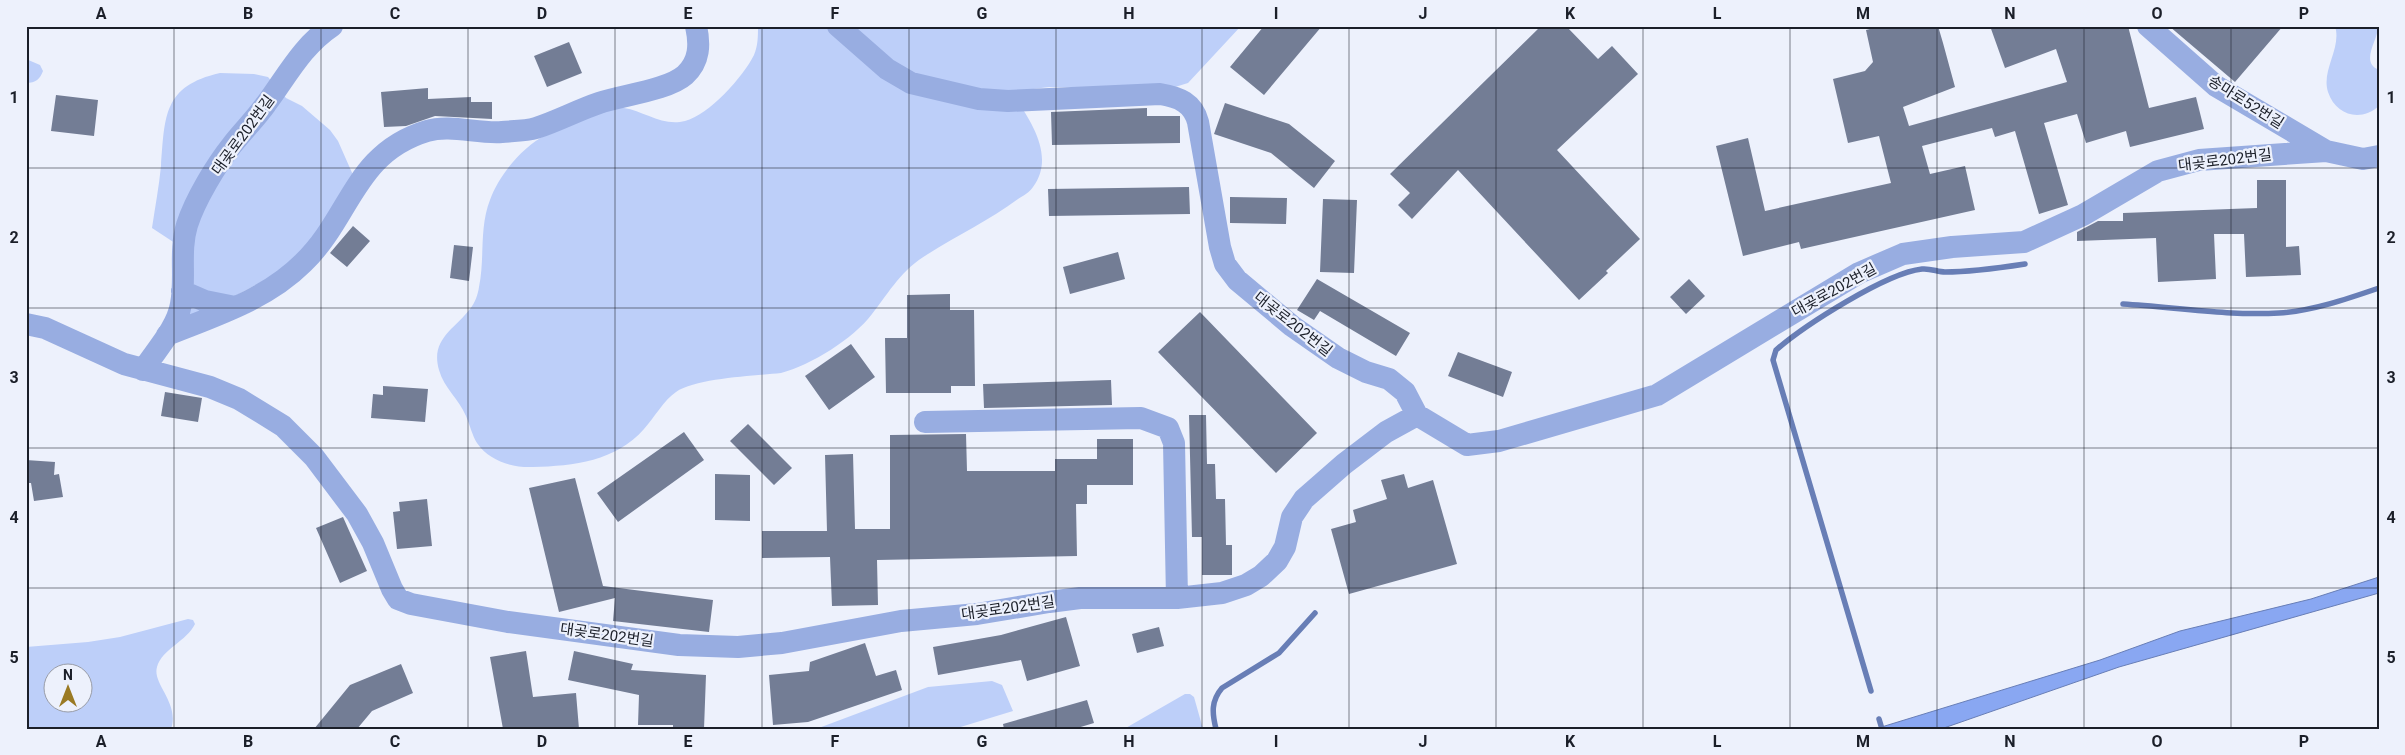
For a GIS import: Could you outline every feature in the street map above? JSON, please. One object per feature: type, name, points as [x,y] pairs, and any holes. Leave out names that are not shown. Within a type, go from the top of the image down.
[{"type":"street","name":"대곶로202번길","points":[[143,370],[167,335],[180,310],[182,252],[187,227],[190,216],[217,166],[266,104],[299,56],[311,43],[332,26]]},
{"type":"street","points":[[167,335],[234,307],[277,285],[304,263],[324,238],[365,173],[377,159],[397,143],[428,130],[457,129],[501,132],[535,128],[598,103],[674,83],[695,63],[699,48],[696,26]]},
{"type":"street","name":"대곶로202번길","points":[[838,26],[887,70],[911,83],[979,99],[1008,101],[1123,94],[1160,94],[1176,97],[1195,111],[1220,247],[1225,264],[1236,280],[1292,326],[1338,358],[1366,372],[1389,379],[1404,392],[1417,415],[1467,445],[1499,441],[1657,395],[1859,273],[1903,254],[1952,247],[2024,242],[2083,215],[2158,171],[2180,164],[2218,158],[2326,151]]},
{"type":"street","name":"송마로52번길","points":[[2148,26],[2216,86],[2326,151]]},
{"type":"street","points":[[2326,151],[2363,159],[2379,156]]},
{"type":"street","points":[[182,291],[205,301],[234,307]]},
{"type":"street","name":"대곶로202번길","points":[[26,324],[45,328],[124,364],[210,386],[240,399],[264,413],[300,440],[357,514],[373,543],[398,599],[411,604],[508,622],[708,647],[782,643],[901,622],[977,614],[1080,598],[1177,598],[1222,593],[1246,585],[1261,576],[1277,561],[1285,546],[1292,517],[1304,499],[1344,464],[1386,432],[1417,415]]},
{"type":"street","points":[[925,422],[1140,418],[1168,428],[1174,443],[1177,598]]},
{"type":"shaded area","points":[[758,26],[1241,26],[1188,83],[1175,87],[1049,87],[1025,90],[1015,97],[1039,140],[1042,164],[1039,176],[1032,189],[996,214],[939,247],[911,266],[864,323],[831,350],[805,364],[781,373],[726,378],[685,387],[667,400],[633,440],[607,455],[593,460],[564,465],[525,467],[510,465],[495,459],[477,443],[463,410],[441,376],[437,359],[441,342],[470,309],[479,290],[484,221],[490,200],[499,181],[520,154],[537,140],[602,111],[624,108],[669,122],[685,121],[694,117],[714,103],[742,74],[754,55],[758,37]]},
{"type":"shaded area","points":[[2335,26],[2378,26],[2370,56],[2373,66],[2379,70],[2379,106],[2365,114],[2357,115],[2343,111],[2337,107],[2328,92],[2327,76],[2336,42]]},
{"type":"shaded area","points":[[26,59],[40,65],[43,71],[35,81],[26,83]]},
{"type":"shaded area","points":[[220,73],[254,74],[268,77],[286,98],[302,106],[330,130],[338,141],[353,175],[297,263],[182,324],[187,251],[152,228],[166,118],[177,95],[187,86]]},
{"type":"shaded area","points":[[188,619],[193,620],[195,624],[191,630],[164,655],[157,667],[158,680],[172,711],[171,729],[26,729],[26,647],[88,642],[120,637]]},
{"type":"shaded area","points":[[992,681],[1002,685],[1013,711],[954,729],[816,729],[928,687]]},
{"type":"shaded area","points":[[1185,694],[1190,694],[1194,697],[1203,729],[1124,729]]},
{"type":"water","points":[[2379,577],[2379,593],[2119,667],[1941,729],[1875,729],[2100,660],[2180,631],[2311,599]]},
{"type":"building","points":[[1264,26],[1322,26],[1264,95],[1230,67]]},
{"type":"building","points":[[1541,26],[1566,26],[1598,59],[1612,46],[1638,74],[1557,150],[1640,239],[1579,300],[1458,170],[1412,219],[1398,205],[1410,193],[1390,174]]},
{"type":"building","points":[[1882,26],[1938,26],[1955,87],[1903,107],[1909,126],[2067,82],[2056,49],[2005,68],[1990,26],[2128,26],[2149,108],[2196,97],[2204,129],[2130,147],[2126,131],[2086,143],[2077,114],[2044,123],[2068,205],[2039,214],[2015,131],[1995,137],[1992,128],[1922,146],[1930,174],[1965,166],[1975,210],[1801,249],[1799,242],[1743,256],[1716,146],[1748,138],[1765,211],[1891,183],[1879,136],[1848,143],[1833,79],[1865,71],[1873,62],[1866,30]]},
{"type":"building","points":[[2169,26],[2283,26],[2235,82]]},
{"type":"building","points":[[569,42],[582,73],[547,87],[534,56]]},
{"type":"building","points":[[428,88],[428,99],[471,97],[471,102],[492,102],[492,119],[435,116],[406,126],[384,127],[381,92]]},
{"type":"building","points":[[56,95],[98,100],[94,136],[51,131]]},
{"type":"building","points":[[1225,103],[1289,124],[1335,161],[1314,188],[1271,153],[1214,134]]},
{"type":"building","points":[[1147,108],[1147,116],[1180,116],[1180,143],[1052,145],[1051,112]]},
{"type":"building","points":[[2257,180],[2286,180],[2286,247],[2299,246],[2301,275],[2246,277],[2244,234],[2214,234],[2216,279],[2158,282],[2156,238],[2077,241],[2077,232],[2098,221],[2123,221],[2123,213],[2257,208]]},
{"type":"building","points":[[1189,187],[1190,214],[1049,216],[1048,189]]},
{"type":"building","points":[[1230,197],[1287,198],[1286,224],[1230,223]]},
{"type":"building","points":[[1323,199],[1357,200],[1354,273],[1320,272]]},
{"type":"building","points":[[353,226],[370,241],[347,267],[330,253]]},
{"type":"building","points":[[454,245],[473,247],[469,281],[450,278]]},
{"type":"building","points":[[1118,252],[1125,279],[1070,294],[1063,267]]},
{"type":"building","points":[[1317,279],[1410,333],[1396,356],[1320,311],[1314,320],[1297,310]]},
{"type":"building","points":[[1689,279],[1705,296],[1686,314],[1670,297]]},
{"type":"building","points":[[950,294],[950,310],[974,310],[975,386],[951,386],[951,393],[886,393],[885,338],[907,338],[907,295]]},
{"type":"building","points":[[1200,312],[1317,433],[1276,473],[1158,352]]},
{"type":"building","points":[[851,344],[875,377],[829,410],[805,376]]},
{"type":"building","points":[[1458,352],[1512,372],[1503,397],[1448,376]]},
{"type":"building","points":[[1111,380],[1112,405],[984,408],[983,384]]},
{"type":"building","points":[[383,386],[428,389],[425,422],[371,418],[373,394],[383,395]]},
{"type":"building","points":[[165,392],[202,398],[198,422],[161,416]]},
{"type":"building","points":[[1189,415],[1206,415],[1207,464],[1215,464],[1216,499],[1225,499],[1226,545],[1232,545],[1232,575],[1202,575],[1202,537],[1192,537]]},
{"type":"building","points":[[748,424],[792,468],[774,485],[730,441]]},
{"type":"building","points":[[684,432],[704,460],[618,522],[597,493]]},
{"type":"building","points":[[966,434],[967,471],[1055,471],[1055,459],[1097,459],[1097,439],[1133,439],[1133,485],[1087,485],[1087,504],[1076,504],[1077,556],[877,560],[878,605],[832,606],[830,557],[762,558],[762,531],[827,531],[825,455],[853,454],[855,529],[890,529],[890,435]]},
{"type":"building","points":[[26,460],[55,462],[54,475],[59,474],[63,497],[34,501],[31,483],[26,483]]},
{"type":"building","points":[[715,474],[750,475],[750,521],[715,520]]},
{"type":"building","points":[[1404,474],[1408,488],[1433,480],[1457,564],[1349,594],[1331,529],[1356,522],[1353,510],[1387,499],[1381,480]]},
{"type":"building","points":[[575,478],[603,586],[713,600],[709,632],[613,621],[615,598],[559,612],[529,488]]},
{"type":"building","points":[[427,499],[432,546],[397,549],[393,512],[400,511],[399,502]]},
{"type":"building","points":[[343,517],[367,571],[340,583],[316,528]]},
{"type":"building","points":[[1066,617],[1080,666],[1027,681],[1021,660],[938,675],[933,647],[1001,635]]},
{"type":"building","points":[[1159,627],[1164,646],[1137,653],[1132,634]]},
{"type":"building","points":[[865,643],[876,676],[896,670],[902,690],[808,722],[773,725],[769,675],[809,671],[810,662]]},
{"type":"building","points":[[526,651],[533,697],[576,693],[579,729],[503,729],[490,657]]},
{"type":"building","points":[[574,651],[633,664],[631,670],[706,675],[704,729],[673,729],[673,725],[638,725],[639,695],[568,680]]},
{"type":"building","points":[[401,664],[413,693],[372,711],[357,729],[314,729],[350,685]]},
{"type":"building","points":[[1087,700],[1094,723],[1074,729],[1004,729],[1003,724]]},
{"type":"waterway","points":[[1871,691],[1773,360],[1776,350],[1825,314],[1868,290],[1907,273],[1922,269],[1945,272],[2025,264]]},
{"type":"waterway","points":[[2123,304],[2221,312],[2279,313],[2317,307],[2379,288]]},
{"type":"waterway","points":[[1216,729],[1213,707],[1222,688],[1279,653],[1315,613]]},
{"type":"waterway","points":[[1879,719],[1882,729]]}]
